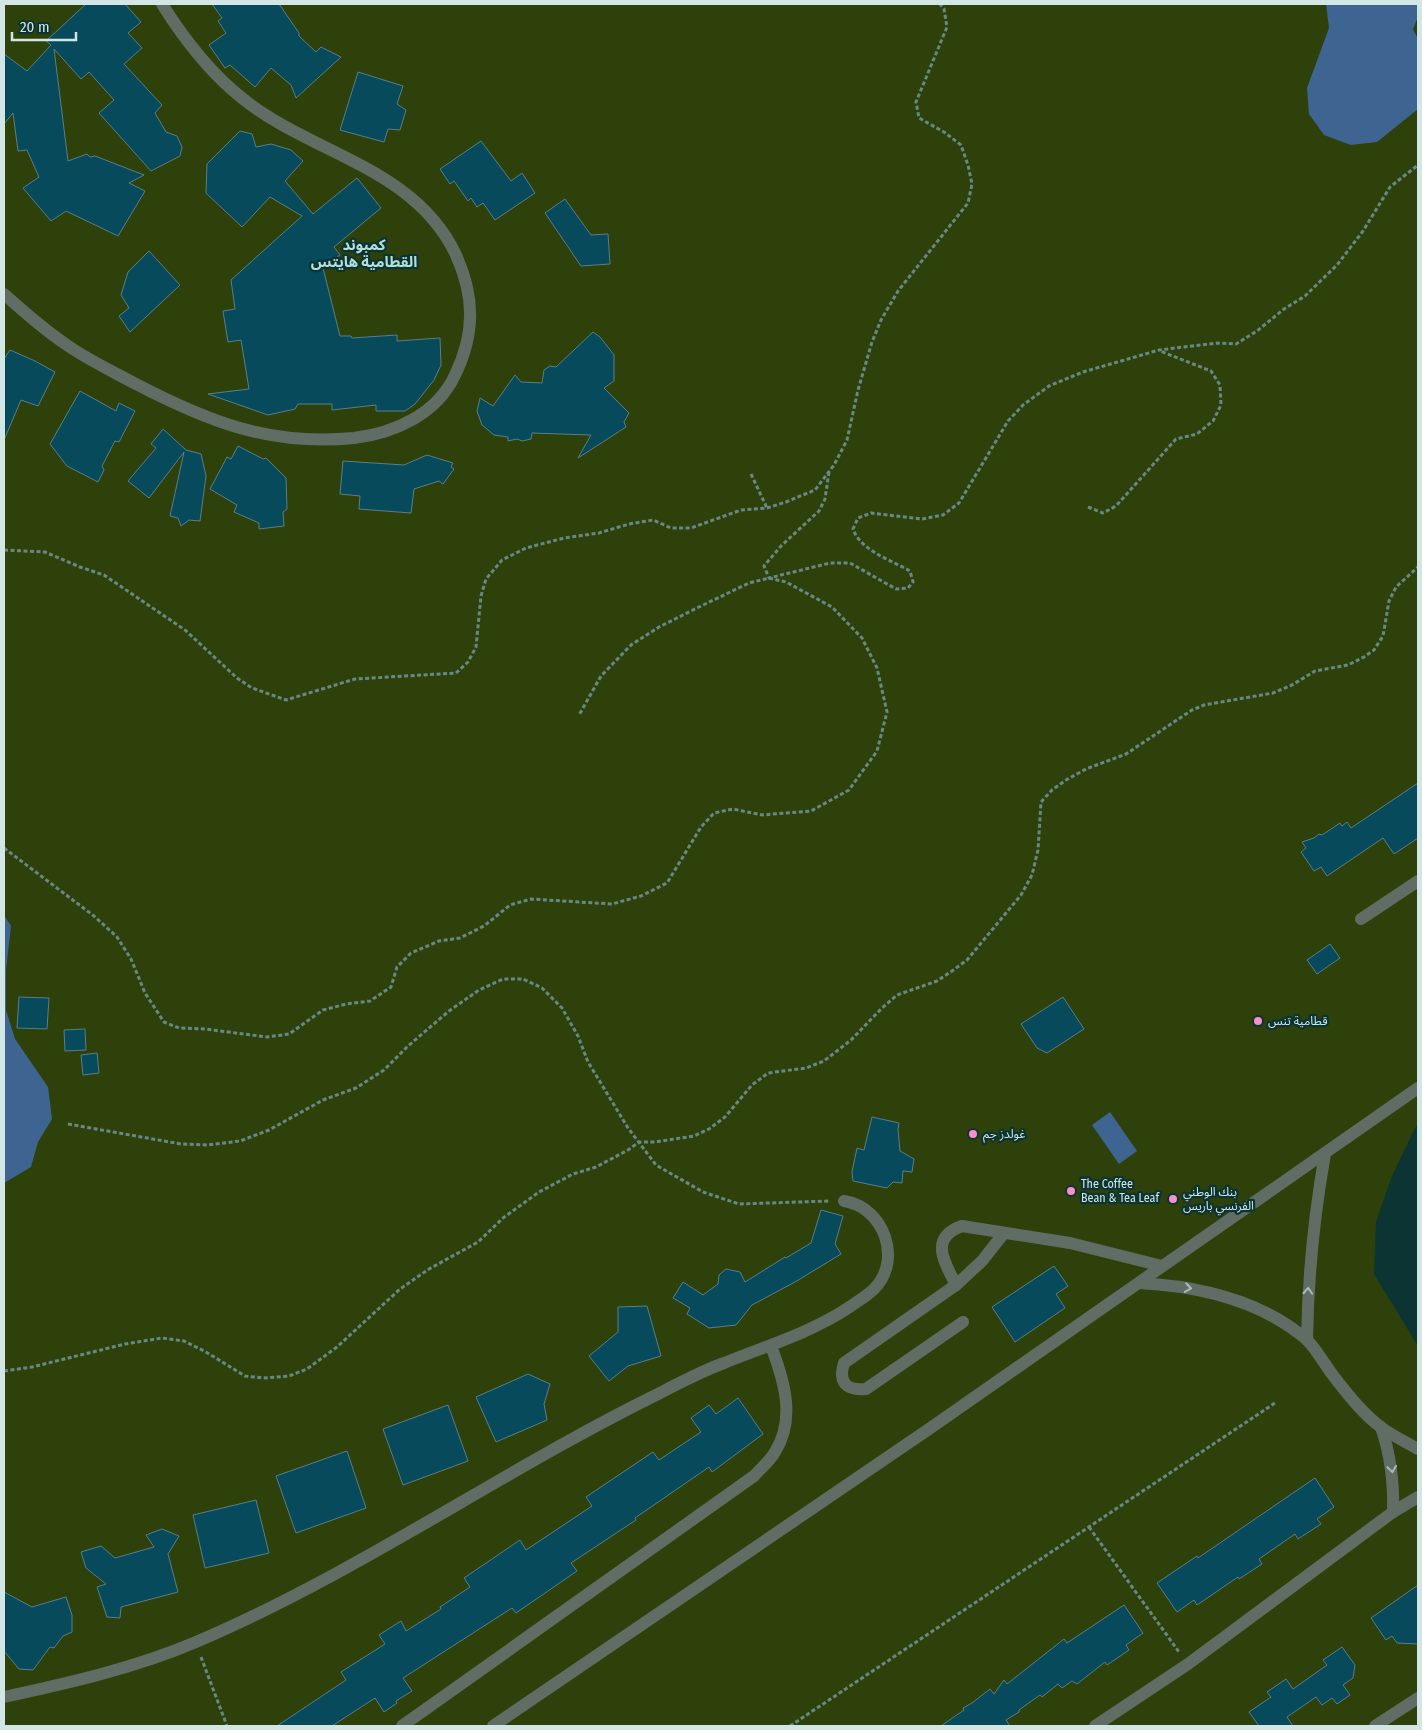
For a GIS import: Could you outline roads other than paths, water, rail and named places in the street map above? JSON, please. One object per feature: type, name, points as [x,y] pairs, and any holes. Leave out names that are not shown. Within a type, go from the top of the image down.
[{"type":"street","points":[[4,294],[64,344],[109,370],[196,413],[240,429],[264,434],[325,440],[371,436],[402,426],[429,408],[451,384],[464,355],[471,324],[468,292],[456,256],[440,228],[411,196],[367,168],[299,134],[243,99],[209,67],[185,38],[162,4]]},
{"type":"street","points":[[1361,919],[1418,880]]},
{"type":"street","points":[[492,1726],[921,1434],[1418,1088]]},
{"type":"street","points":[[1307,1340],[1311,1246],[1316,1200],[1325,1154]]},
{"type":"street","points":[[4,1697],[142,1662],[195,1642],[297,1594],[608,1419],[722,1364],[771,1346],[828,1321],[876,1288],[885,1272],[889,1255],[886,1237],[878,1221],[860,1206],[844,1201]]},
{"type":"street","points":[[956,1285],[942,1258],[941,1252],[944,1239],[948,1233],[962,1226],[1070,1243],[1162,1266]]},
{"type":"street","points":[[963,1322],[866,1389],[854,1390],[844,1384],[840,1374],[844,1363],[956,1285],[982,1261],[1004,1233]]},
{"type":"street","points":[[1139,1283],[1199,1290],[1228,1298],[1256,1309],[1282,1323],[1307,1340],[1351,1397],[1381,1427],[1418,1449]]},
{"type":"street","points":[[402,1726],[754,1476],[775,1453],[784,1430],[787,1404],[781,1374],[771,1346]]},
{"type":"street","points":[[1381,1427],[1392,1469],[1393,1512]]},
{"type":"street","points":[[1095,1726],[1188,1664],[1393,1512],[1418,1496]]},
{"type":"street","points":[[1375,1726],[1418,1698]]},
{"type":"water","points":[[1326,4],[1418,4],[1418,17],[1413,29],[1418,39],[1418,109],[1377,142],[1351,145],[1324,135],[1309,114],[1307,88],[1329,28]]},
{"type":"water","points":[[4,915],[11,926],[6,970],[6,1010],[15,1039],[48,1087],[52,1119],[38,1142],[31,1167],[4,1183]]},
{"type":"water","points":[[1110,1112],[1137,1151],[1119,1164],[1092,1125]]},
{"type":"place","name":"قطامية تنس","points":[[1258,1021]]},
{"type":"place","name":"غولدز جم","points":[[973,1134]]},
{"type":"place","name":"The Coffee Bean & Tea Leaf","points":[[1071,1191]]},
{"type":"place","name":"بنك الوطني الفرنسي باريس","points":[[1173,1199]]},
{"type":"district","name":"كمبوند القطامية هايتس","points":[[364,254]]}]
